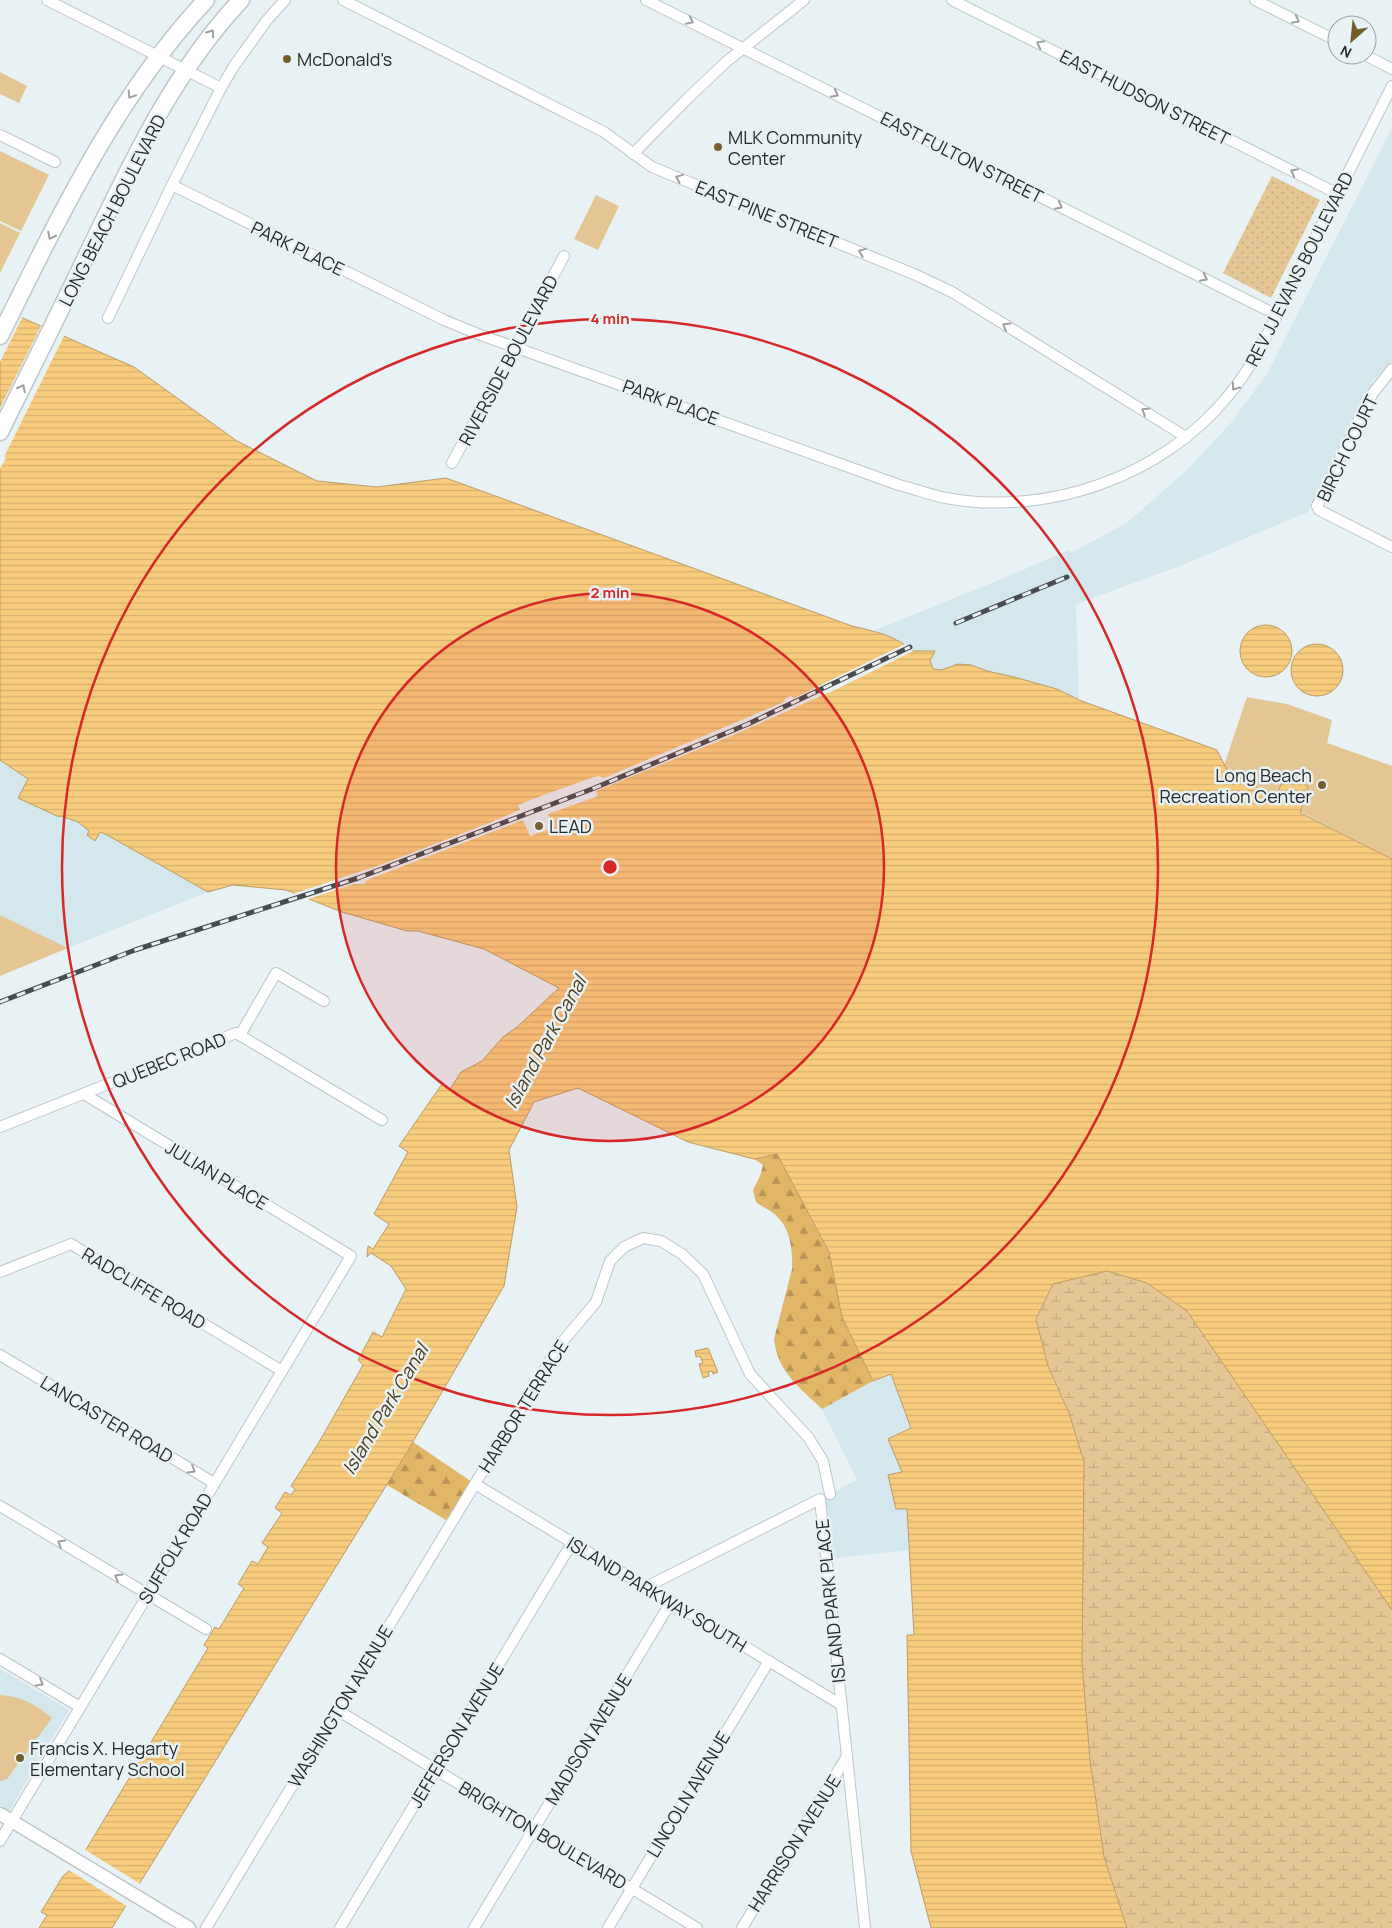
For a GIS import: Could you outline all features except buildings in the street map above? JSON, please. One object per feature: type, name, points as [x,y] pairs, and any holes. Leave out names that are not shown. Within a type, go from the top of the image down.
[{"type":"main road","name":"LONG BEACH BOULEVARD","points":[[0,336],[94,156],[132,94],[160,56],[206,0]]},
{"type":"main road","name":"LONG BEACH BOULEVARD","points":[[0,432],[110,207],[150,130],[186,70],[216,26],[241,0]]},
{"type":"street","points":[[47,0],[221,88]]},
{"type":"street","points":[[108,318],[221,88],[234,66],[285,0]]},
{"type":"street","name":"EAST PINE STREET","points":[[343,0],[604,132],[652,167],[916,275],[952,292],[1186,437]]},
{"type":"street","name":"EAST FULTON STREET","points":[[646,0],[1277,315]]},
{"type":"street","points":[[633,154],[726,62],[804,0]]},
{"type":"street","name":"EAST HUDSON STREET","points":[[952,0],[1338,194]]},
{"type":"street","points":[[1255,0],[1327,36]]},
{"type":"street","points":[[1377,61],[1392,69]]},
{"type":"street","name":"REV JJ EVANS BOULEVARD","points":[[1186,437],[1217,409],[1236,386],[1260,348],[1392,86]]},
{"type":"street","points":[[0,135],[55,162]]},
{"type":"street","name":"PARK PLACE","points":[[172,185],[444,320],[899,485],[946,498],[1020,502],[1071,493],[1102,484],[1155,459],[1186,437]]},
{"type":"street","name":"RIVERSIDE BOULEVARD","points":[[452,463],[564,256]]},
{"type":"street","name":"BIRCH COURT","points":[[1392,369],[1373,393],[1363,411],[1317,506],[1319,510],[1392,546]]},
{"type":"street","points":[[240,1036],[276,973],[324,1001]]},
{"type":"street","name":"QUEBEC ROAD","points":[[0,1127],[236,1033],[382,1120]]},
{"type":"street","name":"JULIAN PLACE","points":[[84,1094],[351,1256]]},
{"type":"street","name":"HARBOR TERRACE","points":[[475,1484],[558,1347],[596,1302],[610,1261],[624,1247],[643,1238],[661,1241],[682,1254],[703,1274],[750,1374],[808,1437],[823,1461],[830,1494]]},
{"type":"street","name":"RADCLIFFE ROAD","points":[[0,1272],[71,1244],[282,1371]]},
{"type":"street","name":"SUFFOLK ROAD","points":[[0,1840],[351,1256]]},
{"type":"street","name":"LANCASTER ROAD","points":[[0,1355],[214,1483]]},
{"type":"street","name":"ISLAND PARKWAY SOUTH","points":[[475,1484],[840,1704]]},
{"type":"street","name":"WASHINGTON AVENUE","points":[[206,1928],[475,1484]]},
{"type":"street","name":"ISLAND PARK PLACE","points":[[646,1587],[820,1499],[865,1928]]},
{"type":"street","points":[[0,1506],[206,1630]]},
{"type":"street","name":"JEFFERSON AVENUE","points":[[340,1928],[572,1542]]},
{"type":"street","name":"MADISON AVENUE","points":[[474,1928],[671,1602]]},
{"type":"street","points":[[0,1659],[80,1707]]},
{"type":"street","name":"LINCOLN AVENUE","points":[[608,1928],[769,1661]]},
{"type":"street","name":"BRIGHTON BOULEVARD","points":[[337,1710],[697,1928]]},
{"type":"street","name":"HARRISON AVENUE","points":[[742,1928],[846,1758]]},
{"type":"street","points":[[0,1814],[189,1928]]},
{"type":"shaded area","points":[[1392,128],[1392,360],[1374,380],[1308,512],[1180,566],[1076,604],[1079,700],[1057,689],[971,665],[958,664],[941,670],[932,669],[930,661],[935,651],[913,651],[903,643],[873,631],[1069,550],[1071,553],[1128,522],[1187,470],[1230,424],[1267,374]]},
{"type":"shaded area","points":[[0,760],[28,779],[18,798],[59,817],[78,822],[89,831],[95,841],[100,832],[107,835],[208,892],[68,948],[0,915]]},
{"type":"shaded area","points":[[891,1374],[911,1428],[888,1439],[903,1473],[888,1476],[907,1508],[908,1550],[827,1559],[820,1499],[857,1480],[822,1409],[873,1381]]},
{"type":"shaded area","name":"Francis X. Hegarty Elementary School","points":[[0,1669],[69,1710],[9,1811],[0,1805]]},
{"type":"green space","points":[[0,72],[27,86],[19,103],[0,94]]},
{"type":"green space","points":[[0,151],[49,175],[21,231],[0,221]]},
{"type":"green space","points":[[1272,176],[1320,200],[1271,298],[1223,273]]},
{"type":"green space","points":[[596,195],[619,206],[598,250],[574,239]]},
{"type":"green space","points":[[0,223],[20,233],[0,273]]},
{"type":"green space","name":"Long Beach Recreation Center","points":[[1247,697],[1287,704],[1332,720],[1327,743],[1392,766],[1392,859],[1300,812],[1228,772],[1224,765]]},
{"type":"green space","points":[[0,915],[68,948],[0,976]]},
{"type":"green space","points":[[777,1154],[829,1252],[842,1317],[873,1381],[822,1409],[798,1386],[785,1370],[776,1350],[774,1339],[792,1269],[791,1246],[787,1231],[779,1218],[756,1202],[753,1190],[763,1165],[754,1159]]},
{"type":"green space","points":[[1107,1271],[1147,1283],[1188,1311],[1392,1610],[1392,1928],[1127,1928],[1104,1857],[1090,1760],[1082,1663],[1069,1413],[1048,1366],[1036,1319],[1053,1284]]},
{"type":"green space","points":[[413,1442],[475,1484],[451,1523],[387,1485]]},
{"type":"green space","points":[[0,1695],[15,1697],[28,1702],[52,1718],[7,1779],[0,1781]]},
{"type":"water","name":"Island Park Canal","points":[[0,308],[134,367],[237,441],[317,481],[377,487],[446,478],[852,626],[884,635],[899,641],[913,651],[935,651],[930,661],[933,669],[941,670],[958,664],[971,665],[1057,689],[1079,700],[1217,750],[1228,772],[1276,797],[1284,777],[1308,786],[1300,813],[1392,859],[1392,1610],[1187,1311],[1147,1283],[1107,1271],[1053,1284],[1036,1319],[1048,1366],[1069,1413],[1084,1462],[1082,1663],[1090,1760],[1104,1857],[1127,1928],[931,1928],[911,1851],[907,1635],[914,1635],[907,1509],[896,1509],[888,1475],[902,1472],[888,1439],[911,1428],[891,1374],[873,1381],[842,1317],[829,1252],[777,1154],[754,1159],[688,1142],[578,1088],[534,1102],[509,1150],[517,1207],[504,1286],[407,1452],[112,1928],[39,1928],[47,1915],[41,1912],[63,1876],[70,1870],[73,1871],[208,1648],[204,1645],[215,1627],[219,1629],[244,1588],[238,1584],[252,1561],[258,1564],[268,1547],[262,1543],[282,1513],[275,1508],[285,1492],[291,1495],[295,1489],[291,1486],[318,1444],[363,1365],[358,1360],[373,1332],[382,1337],[406,1289],[391,1266],[371,1253],[367,1257],[368,1246],[373,1249],[389,1224],[374,1214],[408,1152],[399,1146],[442,1084],[450,1089],[461,1072],[482,1061],[503,1037],[517,1027],[559,988],[484,949],[418,931],[407,931],[342,912],[286,890],[233,885],[208,892],[107,835],[100,832],[95,841],[87,835],[89,831],[78,822],[59,817],[18,798],[28,779],[0,760]]},
{"type":"water","points":[[1266,625],[1276,627],[1284,633],[1290,641],[1292,651],[1290,661],[1284,669],[1276,675],[1266,677],[1256,675],[1248,669],[1242,661],[1240,651],[1242,641],[1248,633],[1256,627]]},
{"type":"water","points":[[1317,644],[1327,646],[1335,652],[1341,660],[1343,670],[1341,680],[1335,688],[1327,694],[1317,696],[1307,694],[1299,688],[1293,680],[1291,670],[1293,660],[1299,652],[1307,646]]},
{"type":"water","points":[[708,1348],[718,1372],[713,1374],[712,1371],[708,1372],[709,1376],[703,1378],[699,1364],[703,1363],[700,1356],[696,1357],[695,1351]]},
{"type":"pier","points":[[0,307],[23,316],[0,362]]},
{"type":"pier","points":[[42,324],[65,334],[4,457],[6,458],[0,469],[0,408]]},
{"type":"pier","points":[[905,644],[913,651],[837,689],[731,736],[596,791],[598,796],[548,814],[553,828],[530,836],[523,820],[367,880],[364,884],[354,884],[305,900],[290,895],[383,864],[489,823],[520,810],[518,805],[541,796],[591,778],[599,776],[604,778],[784,702],[790,696],[794,698]]},
{"type":"pier","points":[[84,1849],[142,1885],[128,1907],[67,1869],[69,1867],[72,1868]]},
{"type":"railway","points":[[956,623],[1067,577]]},
{"type":"railway","points":[[0,1002],[135,950],[358,878],[592,789],[748,724],[910,647]]},
{"type":"place","name":"McDonald's","points":[[287,59]]},
{"type":"place","name":"MLK Community Center","points":[[718,147]]},
{"type":"place","name":"Long Beach Recreation Center","points":[[1322,785]]},
{"type":"place","name":"LEAD","points":[[539,826]]},
{"type":"place","name":"Francis X. Hegarty Elementary School","points":[[20,1758]]}]
